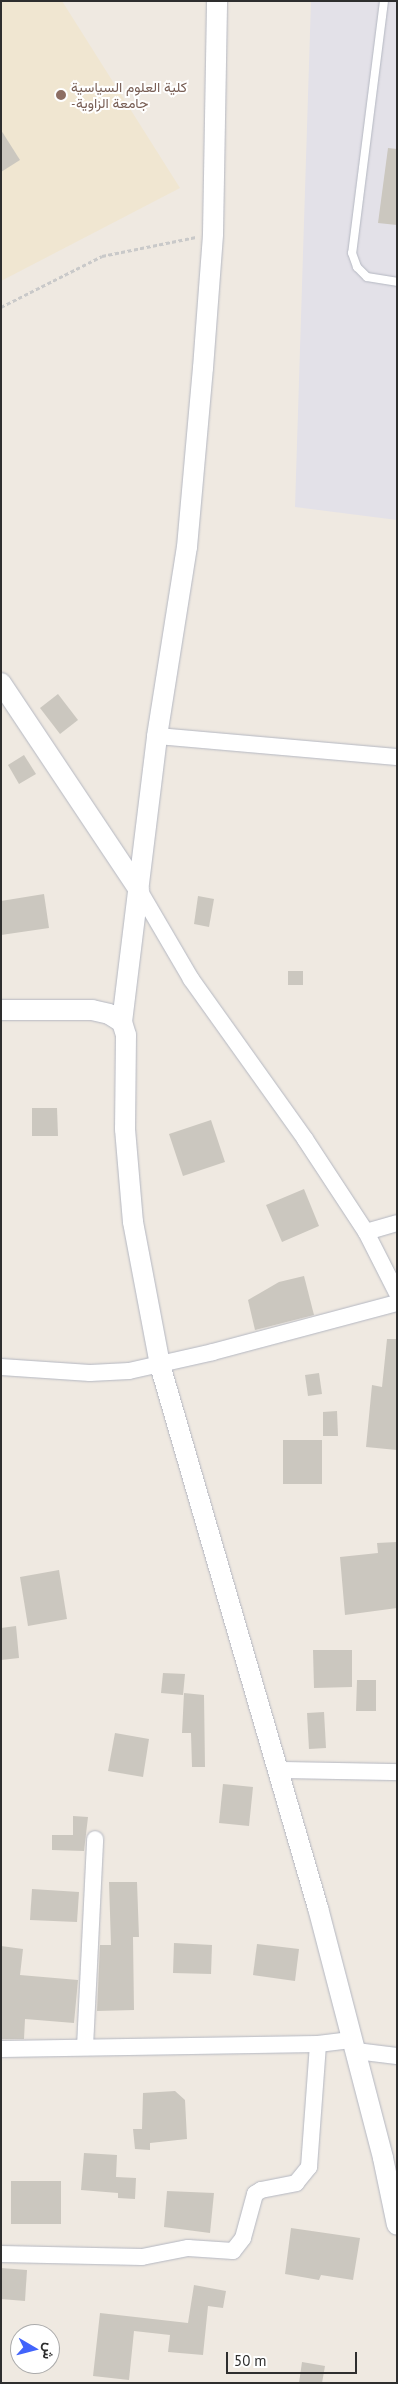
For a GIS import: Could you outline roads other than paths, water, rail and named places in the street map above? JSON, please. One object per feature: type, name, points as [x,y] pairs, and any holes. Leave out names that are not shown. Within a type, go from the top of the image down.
[{"type":"street","points":[[217,1],[213,234],[186,547],[157,736],[122,1022],[126,1035],[125,1129],[133,1222],[160,1365],[278,1770],[354,2045],[397,2225]]},
{"type":"street","points":[[1,683],[139,890],[191,979],[304,1139],[366,1232],[397,1293]]},
{"type":"street","points":[[157,736],[397,757]]},
{"type":"street","points":[[1,1010],[92,1010],[109,1014],[122,1022]]},
{"type":"street","points":[[366,1232],[397,1223]]},
{"type":"street","points":[[1,1367],[90,1373],[160,1365],[397,1304]]},
{"type":"street","points":[[278,1770],[397,1772]]},
{"type":"street","points":[[85,2047],[94,1839]]},
{"type":"street","points":[[1,2254],[136,2257],[188,2248],[233,2250],[243,2238],[255,2194],[261,2190],[296,2183],[309,2167],[318,2044]]},
{"type":"street","points":[[1,2049],[318,2044],[354,2045],[397,2056]]},
{"type":"lane","points":[[384,1],[352,253],[357,266],[367,277],[397,282]]},
{"type":"place","name":"كلية العلوم السياسية -جامعة الزاوية","points":[[61,95]]}]
